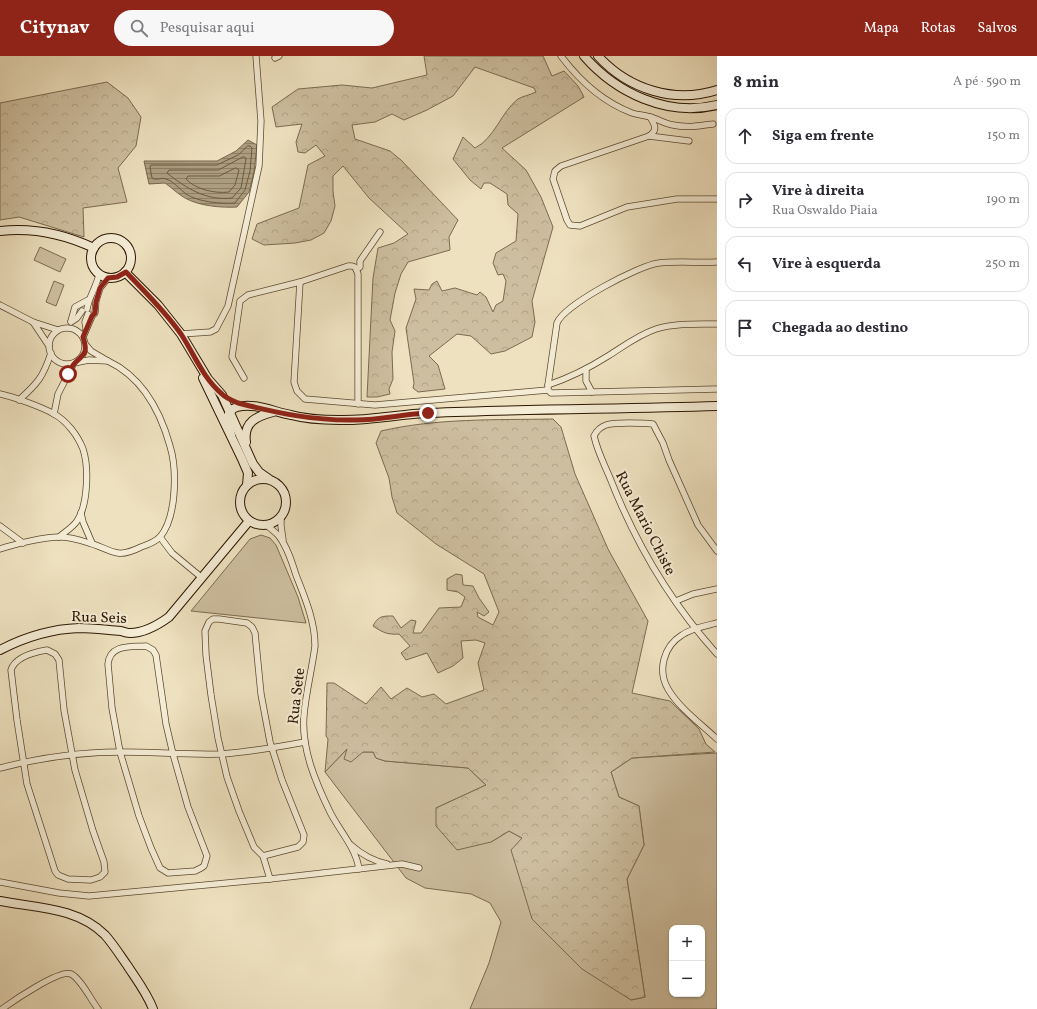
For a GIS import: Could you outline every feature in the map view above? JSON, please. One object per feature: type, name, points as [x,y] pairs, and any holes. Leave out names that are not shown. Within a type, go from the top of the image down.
[{"type":"street","points":[[181,334],[210,332],[216,329],[228,306],[259,166],[261,121],[256,56]]},
{"type":"street","points":[[561,56],[574,72],[599,94],[633,114],[650,117],[672,125],[689,127],[713,124]]},
{"type":"street","points":[[584,56],[611,81],[624,90],[643,99],[674,107],[706,107],[717,105]]},
{"type":"street","points":[[598,56],[622,77],[654,91],[671,95],[703,94],[715,91],[716,100],[706,107]]},
{"type":"street","points":[[650,117],[655,128],[654,132],[649,136],[561,166],[555,171],[553,179],[570,225],[580,226],[627,207],[677,199],[717,199]]},
{"type":"street","points":[[649,136],[689,141]]},
{"type":"street","points":[[0,231],[21,230],[49,232],[76,240],[94,248]]},
{"type":"street","points":[[358,404],[358,274],[354,261],[360,261],[380,232]]},
{"type":"street","points":[[111,239],[119,240],[124,243],[130,256],[130,263],[126,272],[117,277],[108,278],[99,274],[92,263],[92,253],[98,243],[111,239]]},
{"type":"street","points":[[717,262],[658,263],[641,268],[603,288],[565,312],[559,318],[548,388],[551,393],[717,390]]},
{"type":"street","points":[[244,378],[232,357],[240,301],[248,295],[355,267]]},
{"type":"street","points":[[126,272],[158,305],[181,334],[208,378],[222,395],[258,472],[280,487],[285,495],[286,504],[281,516],[275,522],[266,526],[257,525],[249,521],[242,514],[239,501],[242,492],[247,485],[255,480],[269,480]]},
{"type":"street","points":[[86,328],[85,322],[88,300],[97,283],[99,274]]},
{"type":"street","points":[[83,337],[92,316],[95,313],[100,288],[108,278]]},
{"type":"street","points":[[300,282],[294,382],[297,391],[304,399],[375,405],[548,388],[610,356],[635,338],[655,330],[664,327],[717,324]]},
{"type":"street","points":[[68,328],[72,321],[75,307],[88,300]]},
{"type":"street","points":[[72,321],[87,312],[96,302]]},
{"type":"street","points":[[0,305],[33,322],[58,330]]},
{"type":"street","points":[[33,322],[58,361],[69,364],[89,360],[108,361]]},
{"type":"street","points":[[0,549],[23,543],[59,537],[92,543],[118,553],[135,550],[160,537],[172,510],[174,493],[173,454],[165,427],[146,392],[130,374],[91,351],[86,345],[83,337],[76,330],[68,328],[58,330],[53,334],[50,340],[50,350],[43,373],[36,385],[19,400]]},
{"type":"street","points":[[54,414],[58,394],[74,363],[83,356],[86,345]]},
{"type":"street","points":[[194,356],[248,473],[247,485]]},
{"type":"street","points":[[586,369],[586,380],[592,392]]},
{"type":"street","points":[[0,394],[54,414],[74,432],[83,450],[86,468],[86,483],[81,512],[77,522],[59,537]]},
{"type":"street","points":[[222,395],[238,403],[307,418],[355,420],[428,413],[717,406]]},
{"type":"street","points":[[231,435],[228,425],[228,415],[230,411],[236,407],[248,405]]},
{"type":"street","points":[[248,450],[245,436],[250,424],[258,417],[276,412]]},
{"type":"street","name":"Rua Mario Chiste","points":[[717,551],[698,525],[663,443],[653,424],[607,424],[598,429],[594,436],[596,445],[615,493],[656,574],[717,654]]},
{"type":"street","points":[[81,512],[82,522],[92,543]]},
{"type":"street","name":"Rua Sete","points":[[281,516],[284,544],[305,597],[312,620],[315,637],[304,717],[305,742],[308,756],[323,797],[356,857],[358,869]]},
{"type":"street","name":"Rua Seis","points":[[0,650],[27,638],[53,631],[92,628],[129,633],[151,627],[169,617],[249,521]]},
{"type":"street","points":[[0,526],[23,543]]},
{"type":"street","name":"Rua Sete","points":[[266,526],[276,533],[284,544]]},
{"type":"street","points":[[160,537],[172,553],[201,577]]},
{"type":"street","points":[[676,601],[693,594],[717,589]]},
{"type":"street","points":[[263,856],[298,848],[304,838],[303,831],[282,780],[272,748],[261,694],[255,633],[252,627],[247,623],[216,619],[209,622],[205,631],[216,731],[227,777],[239,811],[254,847],[263,856],[270,879]]},
{"type":"street","points":[[717,623],[696,628],[682,635],[668,648],[662,668],[668,688],[683,707],[717,739]]},
{"type":"street","points":[[146,646],[153,650],[156,655],[172,754],[188,807],[206,852],[207,859],[204,866],[199,870],[168,873],[160,868],[139,816],[120,752],[112,708],[108,664],[109,657],[112,652],[117,649],[146,646]]},
{"type":"street","points":[[47,650],[52,652],[59,660],[64,710],[72,755],[86,811],[105,865],[103,874],[95,879],[68,879],[58,875],[55,871],[32,802],[23,762],[11,670],[17,661],[40,651],[47,650]]},
{"type":"street","points":[[0,768],[23,762],[72,755],[120,752],[222,754],[272,748],[305,742]]},
{"type":"street","points":[[347,842],[368,857],[393,865]]},
{"type":"street","points":[[0,882],[59,893],[90,896],[270,879],[402,864],[419,868]]},
{"type":"street","points":[[0,901],[65,912],[79,917],[93,925],[105,935],[116,949],[143,989],[153,1009]]},
{"type":"street","points":[[2,1009],[31,990],[57,976],[68,973],[77,979],[98,1009]]},
{"type":"green space","points":[[424,56],[543,56],[552,76],[564,71],[578,86],[584,97],[502,148],[526,170],[541,197],[553,227],[532,301],[535,322],[532,337],[505,351],[491,354],[471,336],[457,334],[429,356],[438,365],[445,389],[418,392],[413,388],[414,383],[406,328],[416,299],[414,289],[429,290],[432,284],[437,281],[442,291],[455,288],[477,295],[480,292],[486,297],[493,312],[496,305],[503,301],[506,281],[503,274],[498,275],[493,263],[496,253],[516,241],[518,214],[508,205],[507,194],[490,183],[484,183],[481,189],[470,180],[453,159],[463,137],[475,148],[482,144],[493,132],[512,104],[522,97],[536,92],[534,88],[475,67],[453,96],[427,110],[404,120],[392,114],[375,122],[352,125],[355,139],[390,151],[401,160],[458,220],[449,237],[450,250],[408,262],[401,274],[395,293],[390,320],[395,331],[392,352],[393,379],[389,389],[390,394],[377,397],[367,397],[373,278],[378,248],[394,243],[408,234],[369,198],[343,166],[333,176],[335,206],[331,221],[324,233],[311,240],[295,243],[264,245],[252,239],[257,224],[299,208],[308,165],[325,156],[316,145],[305,153],[298,152],[296,142],[302,124],[276,127],[272,107],[298,89],[342,85],[372,88],[427,75]]},
{"type":"green space","points":[[107,82],[128,98],[141,117],[136,146],[118,168],[127,202],[83,208],[84,237],[19,217],[0,220],[0,103]]},
{"type":"green space","points":[[40,247],[66,259],[60,272],[34,260]]},
{"type":"green space","points":[[54,281],[64,285],[56,306],[46,302]]},
{"type":"green space","points":[[553,419],[561,427],[575,474],[608,549],[648,621],[632,693],[670,701],[699,729],[706,744],[715,752],[632,758],[611,772],[619,797],[639,806],[644,845],[627,879],[645,997],[631,1000],[582,969],[532,919],[511,850],[522,838],[509,831],[491,842],[457,850],[436,826],[436,808],[486,785],[468,768],[385,761],[376,758],[373,752],[363,752],[351,762],[344,759],[347,749],[325,772],[328,739],[326,736],[327,683],[334,683],[366,704],[381,687],[391,699],[407,688],[422,697],[434,694],[446,704],[484,690],[478,663],[485,643],[476,640],[461,641],[463,658],[453,666],[438,673],[427,653],[406,660],[401,653],[410,646],[399,634],[385,633],[373,626],[379,618],[393,616],[401,628],[411,620],[416,621],[413,633],[421,633],[439,608],[461,607],[465,597],[458,592],[447,590],[447,579],[456,574],[462,575],[463,585],[473,586],[489,612],[484,616],[477,612],[478,617],[493,625],[499,612],[484,574],[436,544],[397,513],[392,497],[389,478],[376,443],[381,431],[445,422]]},
{"type":"green space","points":[[261,535],[270,538],[276,545],[298,597],[306,623],[191,611],[250,539]]},
{"type":"green space","points":[[348,748],[363,752],[373,752],[376,758],[385,761],[468,768],[486,785],[436,808],[491,842],[509,831],[522,838],[631,1000],[645,997],[627,879],[644,845],[639,806],[619,797],[611,772],[632,758],[717,753],[717,1007],[716,1009],[470,1009],[489,963],[501,922],[490,903],[471,894],[425,888],[406,878],[325,772]]},
{"type":"water","points":[[248,140],[257,145],[254,172],[249,192],[237,207],[204,205],[191,201],[182,196],[165,183],[149,184],[144,161],[217,161],[236,151]]},
{"type":"route","points":[[68,374],[74,363],[83,356],[85,351],[86,345],[83,337],[86,328],[95,313],[100,288],[108,278],[117,277],[126,272],[158,305],[181,334],[214,386],[222,395],[231,400],[291,416],[323,420],[368,420],[428,413]]}]
